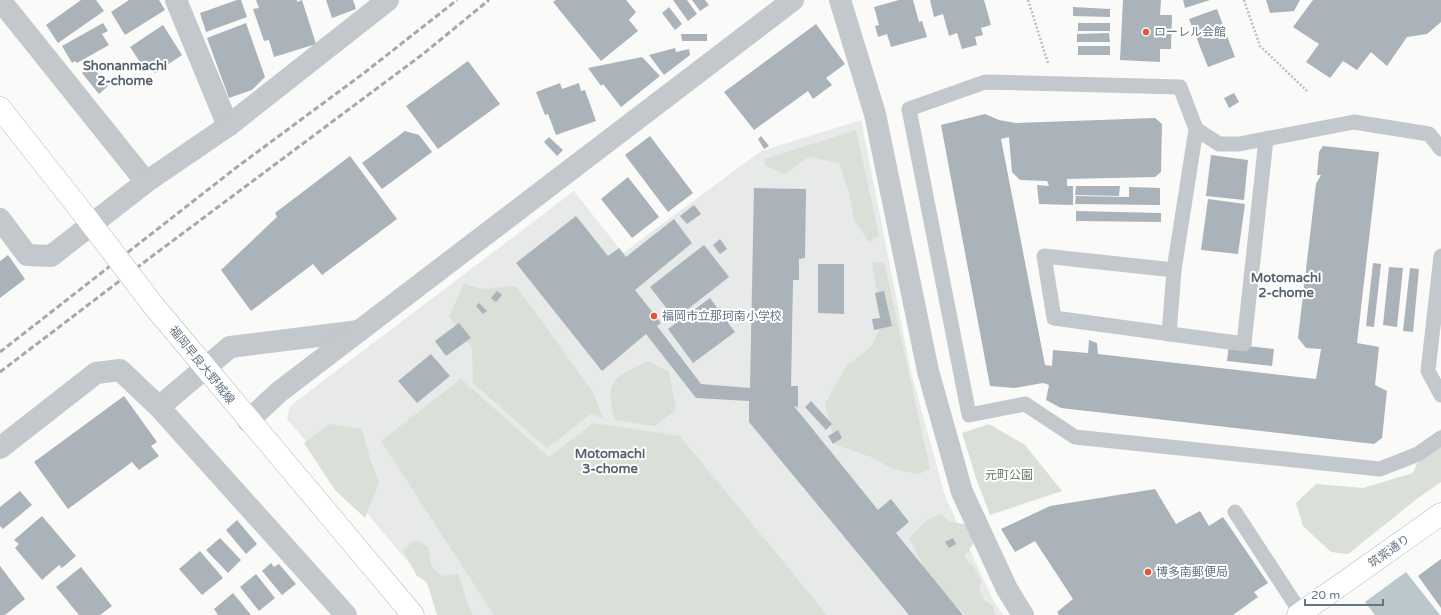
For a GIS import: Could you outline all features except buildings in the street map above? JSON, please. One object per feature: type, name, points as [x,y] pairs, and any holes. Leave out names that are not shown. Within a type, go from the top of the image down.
[{"type":"main road","name":"福岡早良大野城線","points":[[0,108],[86,217],[152,305],[248,421],[413,615]]},
{"type":"main road","name":"筑紫通り","points":[[1299,614],[1441,514]]},
{"type":"street","points":[[0,0],[146,182]]},
{"type":"street","points":[[176,0],[228,126]]},
{"type":"street","points":[[0,219],[27,255],[51,256],[146,182],[228,126],[388,0]]},
{"type":"street","points":[[248,421],[279,392],[793,0]]},
{"type":"street","points":[[840,0],[875,114],[928,371],[962,492],[1007,589],[1023,615]]},
{"type":"street","points":[[159,407],[230,347],[360,331]]},
{"type":"street","points":[[0,448],[96,373],[120,370],[159,407],[346,615]]},
{"type":"lane","points":[[1169,334],[1174,270],[1196,128],[1180,87],[985,82],[909,108],[969,415],[1024,404],[1076,437],[1380,469],[1418,454],[1441,438]]},
{"type":"lane","points":[[1196,128],[1220,144],[1239,144],[1354,122],[1429,134],[1441,149]]},
{"type":"lane","points":[[1174,270],[1044,256],[1054,318],[1244,344],[1266,139]]},
{"type":"lane","points":[[1441,256],[1437,311],[1428,371],[1441,395]]},
{"type":"lane","points":[[1236,512],[1299,614]]},
{"type":"path","points":[[1028,0],[1055,84]]},
{"type":"path","points":[[1244,0],[1260,46],[1307,91]]},
{"type":"shaded area","name":"福岡市立那珂南小学校","points":[[861,120],[911,372],[945,496],[993,600],[1003,615],[453,615],[287,419],[290,406],[574,191],[623,253],[761,151]]},
{"type":"shaded area","points":[[1406,572],[1440,615],[1375,615],[1365,602]]},
{"type":"green space","points":[[856,130],[879,236],[869,242],[854,220],[849,192],[839,163],[809,157],[784,174],[765,166],[765,159]]},
{"type":"green space","points":[[884,262],[930,469],[919,474],[893,469],[871,457],[836,445],[825,404],[847,365],[871,347],[882,324],[872,263]]},
{"type":"green space","points":[[464,284],[482,289],[516,286],[593,392],[603,418],[591,414],[547,448],[473,383],[472,349],[449,316]]},
{"type":"green space","points":[[648,361],[669,372],[676,409],[655,426],[615,420],[611,396],[612,388],[615,382],[620,376]]},
{"type":"green space","points":[[461,379],[549,457],[593,423],[680,436],[827,615],[494,615],[381,441]]},
{"type":"green space","points":[[330,424],[362,429],[370,459],[379,482],[365,518],[335,490],[304,443]]},
{"type":"green space","name":"元町公園","points":[[989,424],[1025,445],[1062,491],[990,515],[976,478],[962,433]]},
{"type":"green space","points":[[1441,429],[1441,482],[1418,498],[1348,554],[1331,552],[1303,526],[1296,503],[1316,484],[1363,488],[1413,473],[1425,445]]},
{"type":"green space","points":[[941,514],[949,521],[973,526],[978,537],[964,557],[973,566],[982,582],[979,589],[984,600],[993,606],[995,615],[966,615],[932,583],[909,538],[927,520]]},
{"type":"green space","points":[[416,540],[428,547],[431,565],[441,576],[458,574],[468,605],[473,615],[437,615],[427,582],[417,576],[403,550]]},
{"type":"railway","points":[[0,352],[237,167],[364,73],[457,0]]},
{"type":"railway","points":[[0,372],[423,54],[489,0]]},
{"type":"place","name":"ローレル会館","points":[[1146,32]]},
{"type":"place","name":"福岡市立那珂南小学校","points":[[654,316]]},
{"type":"place","name":"博多南郵便局","points":[[1148,572]]},
{"type":"district","name":"Shonanmachi 2-chome","points":[[125,72]]},
{"type":"district","name":"Motomachi 2-chome","points":[[1286,284]]},
{"type":"district","name":"Motomachi 3-chome","points":[[610,460]]}]
